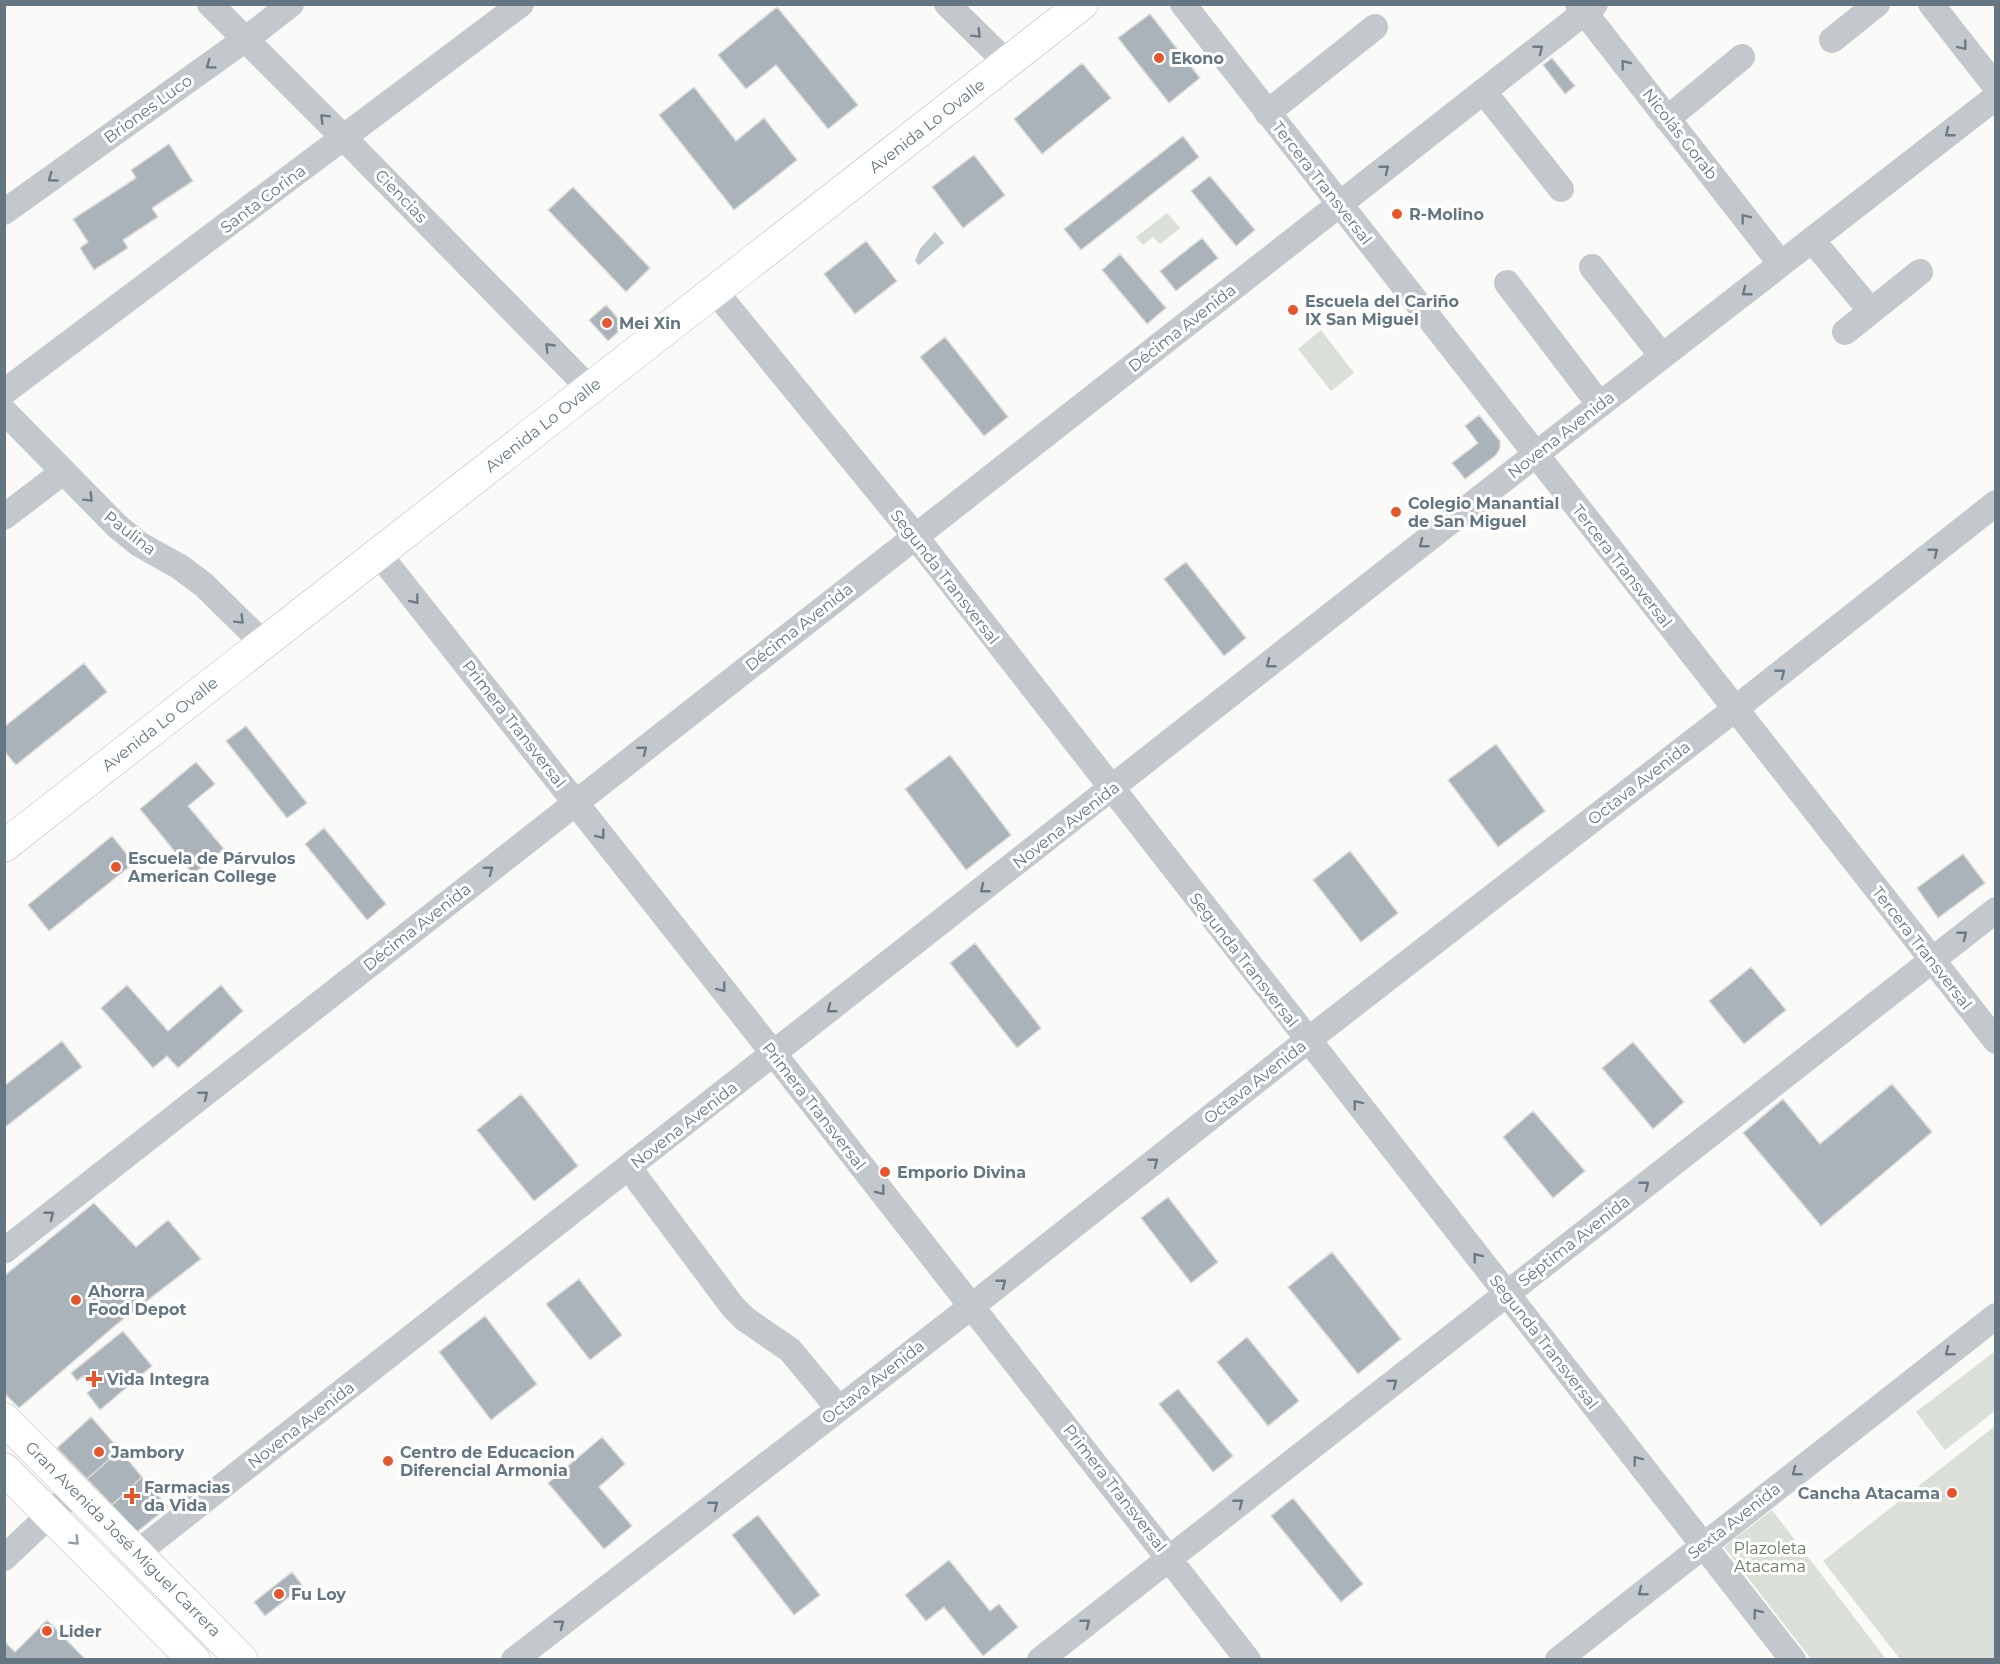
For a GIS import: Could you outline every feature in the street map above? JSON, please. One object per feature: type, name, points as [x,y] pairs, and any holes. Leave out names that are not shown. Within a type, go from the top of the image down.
[{"type":"main road","name":"Avenida Lo Ovalle","points":[[4,846],[1082,4]]},
{"type":"main road","name":"Gran Avenida José Miguel Carrera","points":[[4,1419],[242,1659]]},
{"type":"main road","points":[[4,1469],[194,1659]]},
{"type":"street","name":"Ciencias","points":[[210,4],[590,389]]},
{"type":"street","name":"Briones Luco","points":[[4,212],[245,40],[291,4]]},
{"type":"street","name":"Santa Corina","points":[[4,393],[521,4]]},
{"type":"street","points":[[947,4],[1007,63]]},
{"type":"street","name":"Tercera Transversal","points":[[1183,4],[1995,1041]]},
{"type":"street","points":[[1832,40],[1877,4]]},
{"type":"street","points":[[1931,4],[1995,87]]},
{"type":"street","name":"Décima Avenida","points":[[4,1251],[1484,92],[1586,7]]},
{"type":"street","name":"Nicolás Gorab","points":[[1586,7],[1667,119],[1780,264]]},
{"type":"street","points":[[1267,113],[1375,27]]},
{"type":"street","points":[[1667,119],[1742,57]]},
{"type":"street","points":[[1484,92],[1561,189]]},
{"type":"street","name":"Novena Avenida","points":[[137,1553],[1535,455],[1995,97]]},
{"type":"street","points":[[1812,240],[1871,311]]},
{"type":"street","points":[[1592,267],[1662,356]]},
{"type":"street","points":[[1845,332],[1920,272]]},
{"type":"street","points":[[1507,283],[1600,405]]},
{"type":"street","name":"Segunda Transversal","points":[[715,291],[915,536],[1793,1659]]},
{"type":"street","name":"Paulina","points":[[4,411],[128,535],[204,585],[264,644]]},
{"type":"street","points":[[4,517],[63,472]]},
{"type":"street","name":"Octava Avenida","points":[[514,1659],[972,1306],[1995,503]]},
{"type":"street","name":"Primera Transversal","points":[[378,554],[774,1054],[1248,1659]]},
{"type":"street","name":"Séptima Avenida","points":[[1040,1659],[1995,910]]},
{"type":"street","points":[[629,1168],[733,1307],[744,1319],[790,1350],[839,1409]]},
{"type":"street","name":"Sexta Avenida","points":[[1558,1659],[1995,1316]]},
{"type":"street","points":[[4,1558],[75,1491]]},
{"type":"green space","points":[[1167,213],[1180,228],[1160,244],[1153,237],[1143,245],[1136,237]]},
{"type":"green space","points":[[1321,330],[1354,373],[1331,391],[1298,349]]},
{"type":"green space","points":[[1994,1352],[1995,1411],[1945,1450],[1916,1412]]},
{"type":"green space","name":"Cancha Atacama","points":[[1995,1426],[1995,1659],[1900,1659],[1823,1561]]},
{"type":"green space","name":"Plazoleta Atacama","points":[[1772,1510],[1886,1659],[1811,1659],[1724,1547]]},
{"type":"shaded area","points":[[935,232],[944,243],[919,265],[915,261],[920,249]]},
{"type":"building","points":[[777,7],[858,105],[828,129],[776,65],[746,89],[718,55]]},
{"type":"building","name":"Ekono","points":[[1150,14],[1200,78],[1169,103],[1118,38]]},
{"type":"building","points":[[1552,58],[1575,86],[1565,94],[1543,65]]},
{"type":"building","points":[[1082,63],[1111,98],[1042,154],[1014,119]]},
{"type":"building","points":[[694,87],[736,141],[764,118],[797,160],[734,210],[659,115]]},
{"type":"building","points":[[1183,136],[1199,157],[1081,250],[1064,229]]},
{"type":"building","points":[[169,144],[193,181],[152,208],[158,217],[123,240],[128,248],[94,270],[80,248],[88,242],[73,219],[136,178],[131,170]]},
{"type":"building","points":[[974,155],[1005,195],[963,228],[932,187]]},
{"type":"building","points":[[1210,176],[1255,230],[1236,246],[1191,191]]},
{"type":"building","points":[[573,187],[650,268],[626,292],[548,210]]},
{"type":"building","points":[[1202,238],[1218,258],[1176,291],[1160,271]]},
{"type":"building","points":[[866,241],[897,281],[855,314],[824,274]]},
{"type":"building","points":[[1120,254],[1166,308],[1147,324],[1102,270]]},
{"type":"building","name":"Mei Xin","points":[[606,305],[625,326],[608,341],[589,320]]},
{"type":"building","points":[[945,337],[1008,417],[984,436],[920,357]]},
{"type":"building","points":[[1479,415],[1500,441],[1500,448],[1496,455],[1465,479],[1452,463],[1478,443],[1465,426]]},
{"type":"building","points":[[1186,562],[1246,638],[1224,656],[1164,579]]},
{"type":"building","points":[[84,663],[107,692],[16,765],[4,751],[4,727]]},
{"type":"building","points":[[246,726],[307,803],[287,818],[226,741]]},
{"type":"building","points":[[1496,744],[1545,811],[1498,847],[1448,780]]},
{"type":"building","points":[[950,755],[1011,835],[966,870],[905,789]]},
{"type":"building","points":[[196,762],[215,784],[188,806],[224,849],[193,874],[140,809]]},
{"type":"building","points":[[324,828],[386,904],[367,920],[305,844]]},
{"type":"building","points":[[112,836],[134,863],[49,931],[28,905]]},
{"type":"building","points":[[1350,851],[1398,913],[1361,942],[1313,880]]},
{"type":"building","points":[[1963,854],[1985,883],[1938,918],[1917,888]]},
{"type":"building","points":[[975,943],[1041,1028],[1017,1048],[950,963]]},
{"type":"building","points":[[1751,967],[1786,1010],[1744,1044],[1709,1001]]},
{"type":"building","points":[[127,985],[168,1031],[221,985],[243,1011],[178,1068],[167,1056],[153,1068],[101,1008]]},
{"type":"building","points":[[62,1041],[82,1067],[4,1128],[4,1086]]},
{"type":"building","points":[[1633,1042],[1684,1102],[1653,1129],[1602,1068]]},
{"type":"building","points":[[1892,1084],[1932,1132],[1821,1226],[1743,1133],[1783,1099],[1820,1144]]},
{"type":"building","points":[[521,1094],[578,1166],[534,1201],[477,1130]]},
{"type":"building","points":[[1533,1111],[1585,1171],[1553,1198],[1503,1137]]},
{"type":"building","points":[[1168,1197],[1218,1262],[1191,1283],[1141,1218]]},
{"type":"building","name":"Ahorra Food Depot","points":[[94,1203],[136,1247],[168,1220],[201,1259],[117,1324],[19,1408],[4,1393],[4,1276]]},
{"type":"building","points":[[1332,1252],[1401,1339],[1358,1374],[1288,1287]]},
{"type":"building","points":[[579,1279],[622,1335],[590,1360],[546,1304]]},
{"type":"building","points":[[485,1316],[537,1384],[491,1420],[439,1352]]},
{"type":"building","points":[[123,1331],[152,1366],[100,1410],[87,1393],[93,1388],[83,1376],[77,1381],[71,1373]]},
{"type":"building","points":[[1247,1337],[1299,1401],[1268,1426],[1217,1362]]},
{"type":"building","points":[[1178,1389],[1233,1456],[1213,1472],[1159,1404]]},
{"type":"building","points":[[91,1417],[120,1450],[87,1479],[57,1448]]},
{"type":"building","points":[[602,1437],[625,1464],[599,1487],[632,1526],[604,1549],[548,1483]]},
{"type":"building","points":[[120,1450],[142,1477],[112,1505],[87,1479]]},
{"type":"building","points":[[142,1477],[168,1507],[137,1532],[112,1505]]},
{"type":"building","points":[[1293,1498],[1363,1584],[1341,1602],[1271,1516]]},
{"type":"building","points":[[758,1515],[820,1595],[794,1615],[732,1535]]},
{"type":"building","points":[[949,1560],[990,1611],[999,1604],[1018,1627],[983,1656],[944,1607],[926,1621],[905,1595]]},
{"type":"building","name":"Fu Loy","points":[[292,1572],[303,1586],[265,1616],[254,1602]]},
{"type":"building","name":"Lider","points":[[47,1620],[86,1660],[4,1660],[4,1641],[15,1652]]},
{"type":"place","name":"Ekono","points":[[1159,58]]},
{"type":"place","name":"R-Molino","points":[[1397,214]]},
{"type":"place","name":"Escuela del Cariño IX San Miguel","points":[[1293,310]]},
{"type":"place","name":"Mei Xin","points":[[607,323]]},
{"type":"place","name":"Colegio Manantial de San Miguel","points":[[1396,512]]},
{"type":"place","name":"Escuela de Párvulos American College","points":[[116,867]]},
{"type":"place","name":"Emporio Divina","points":[[885,1172]]},
{"type":"place","name":"Ahorra Food Depot","points":[[76,1300]]},
{"type":"place","name":"Vida Integra","points":[[94,1379]]},
{"type":"place","name":"Jambory","points":[[99,1452]]},
{"type":"place","name":"Centro de Educacion Diferencial Armonia","points":[[388,1461]]},
{"type":"place","name":"Cancha Atacama","points":[[1952,1493]]},
{"type":"place","name":"Farmacias da Vida","points":[[132,1496]]},
{"type":"place","name":"Fu Loy","points":[[279,1594]]},
{"type":"place","name":"Lider","points":[[47,1631]]}]
